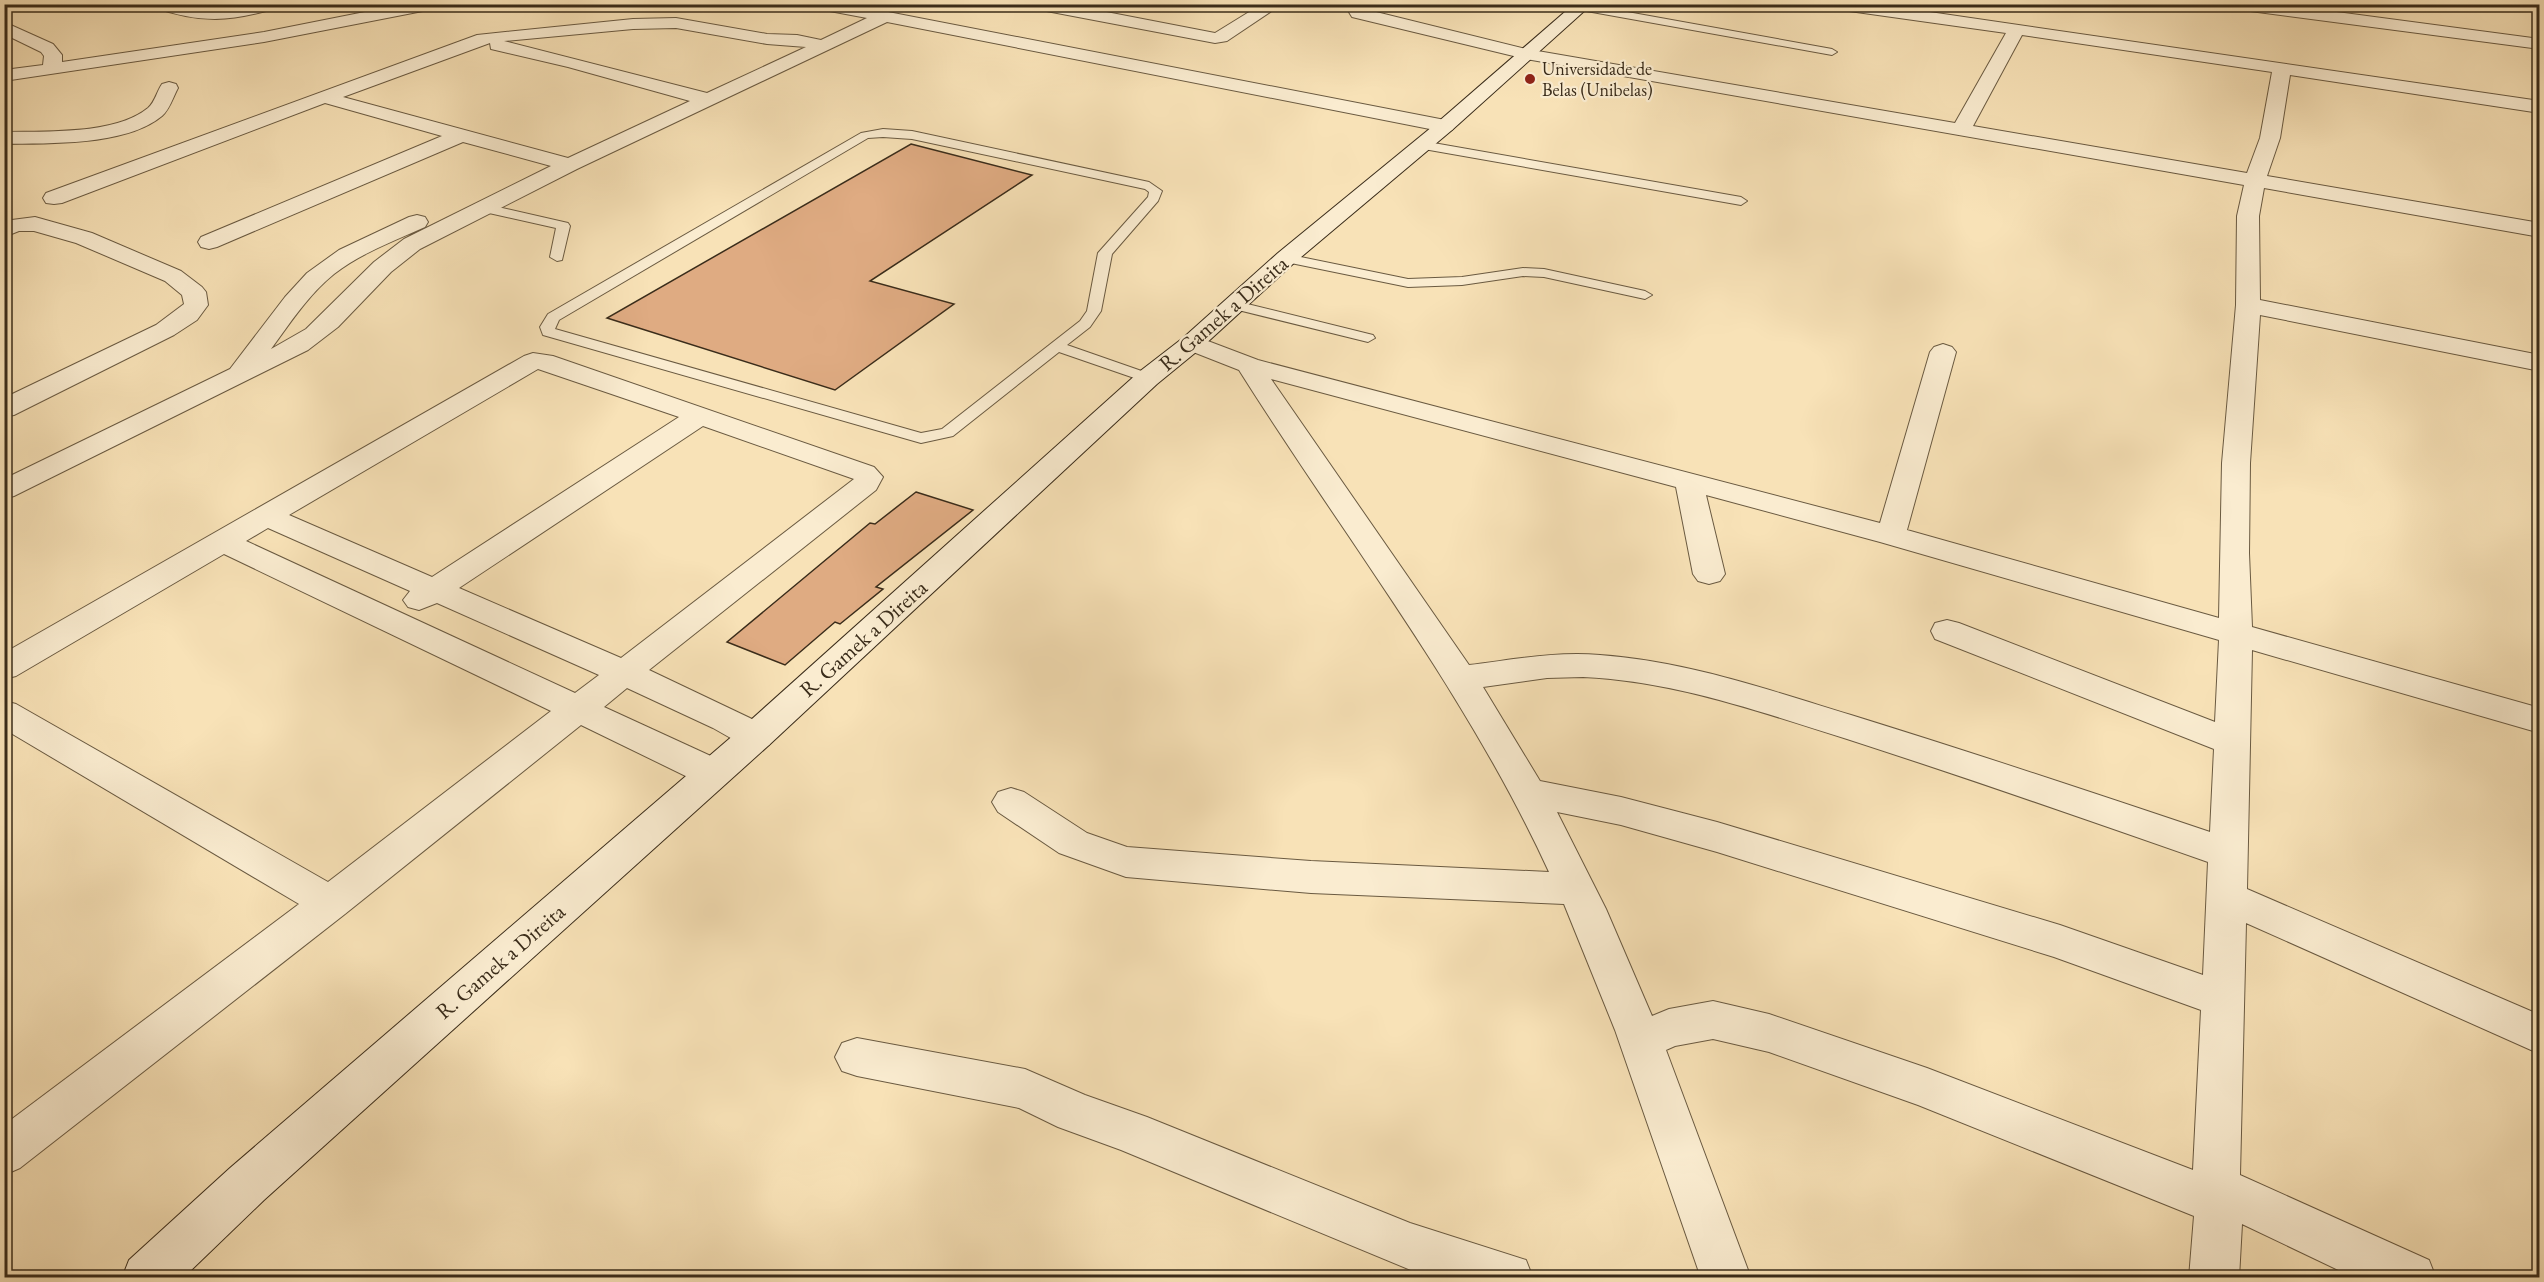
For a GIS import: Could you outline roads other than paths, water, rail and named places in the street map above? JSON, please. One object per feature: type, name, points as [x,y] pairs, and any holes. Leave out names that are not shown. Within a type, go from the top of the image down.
[{"type":"street","points":[[159,4],[191,15],[206,17],[248,13],[274,4]]},
{"type":"street","points":[[4,76],[264,37],[383,9],[433,4]]},
{"type":"street","points":[[819,4],[857,12],[889,14],[1434,135]]},
{"type":"street","points":[[1036,4],[1215,38],[1221,37],[1274,4]]},
{"type":"street","points":[[1352,4],[1358,13],[1526,54],[2540,230]]},
{"type":"street","points":[[1835,4],[2540,107]]},
{"type":"street","points":[[2235,4],[2540,44]]},
{"type":"street","name":"R. Gamek a Direita","points":[[158,1275],[247,1184],[756,736],[1148,378],[1192,343],[1287,258],[1434,135],[1582,6]]},
{"type":"street","points":[[54,198],[327,98],[477,40],[520,33],[676,23],[772,45],[799,48],[823,46],[889,14],[922,8]]},
{"type":"street","points":[[4,490],[316,335],[400,251],[570,165],[711,100],[857,12]]},
{"type":"street","points":[[625,43],[676,23]]},
{"type":"street","points":[[4,27],[47,48],[53,55],[52,70]]},
{"type":"street","points":[[1961,130],[2017,29]]},
{"type":"street","points":[[477,40],[711,100]]},
{"type":"street","points":[[238,375],[312,282],[345,256],[686,95],[772,45]]},
{"type":"street","points":[[573,63],[604,51]]},
{"type":"street","points":[[2214,1278],[2236,634],[2234,553],[2236,463],[2248,305],[2248,216],[2255,181],[2270,138],[2282,68]]},
{"type":"street","points":[[4,138],[74,136],[138,122],[159,109],[169,88]]},
{"type":"street","points":[[327,98],[570,165]]},
{"type":"street","points":[[209,242],[461,135]]},
{"type":"street","points":[[4,230],[15,225],[35,224],[84,238],[173,276],[194,292],[196,305],[188,315],[165,330],[4,409]]},
{"type":"street","points":[[2248,305],[2540,363]]},
{"type":"street","points":[[1192,343],[1249,365],[1891,535],[2540,721]]},
{"type":"street","points":[[1891,535],[1943,352]]},
{"type":"street","points":[[4,668],[533,361],[544,361],[698,417],[864,473],[869,477],[625,673],[331,903],[4,1153]]},
{"type":"street","points":[[1249,365],[1298,443],[1340,498],[1460,678],[1528,792],[1576,889],[1641,1041],[1726,1278]]},
{"type":"street","points":[[388,620],[698,417]]},
{"type":"street","points":[[1689,482],[1709,574]]},
{"type":"street","points":[[266,516],[625,673],[725,719],[756,736]]},
{"type":"street","points":[[222,541],[713,773]]},
{"type":"street","points":[[1947,631],[2231,742]]},
{"type":"street","points":[[1460,678],[1553,668],[1597,666],[1648,672],[1702,683],[1959,761],[2229,854]]},
{"type":"street","points":[[4,713],[331,903]]},
{"type":"street","points":[[1528,792],[1621,811],[1717,837],[2060,942],[2223,1000]]},
{"type":"street","points":[[1011,802],[1073,843],[1126,862],[1311,877],[1576,889]]},
{"type":"street","points":[[2228,898],[2540,1035]]},
{"type":"street","points":[[1641,1041],[1669,1028],[1713,1020],[1769,1033],[1927,1088],[2217,1195],[2411,1278]]},
{"type":"street","points":[[857,1057],[1025,1089],[1074,1112],[1131,1132],[1410,1247],[1508,1278]]},
{"type":"lane","points":[[1582,6],[1832,52]]},
{"type":"lane","points":[[883,133],[912,135],[1149,186],[1156,191],[1154,198],[1105,253],[1094,311],[1085,324],[1058,347],[947,433],[921,438],[548,332],[547,327],[553,317],[865,135],[883,133]]},
{"type":"lane","points":[[1434,135],[1741,201]]},
{"type":"lane","points":[[485,208],[563,226],[557,257]]},
{"type":"lane","points":[[1287,258],[1408,283],[1462,281],[1523,272],[1544,273],[1645,295]]},
{"type":"lane","points":[[1235,305],[1368,338]]},
{"type":"lane","points":[[1058,347],[1148,378]]},
{"type":"place","name":"Universidade de Belas (Unibelas)","points":[[1530,79]]}]
